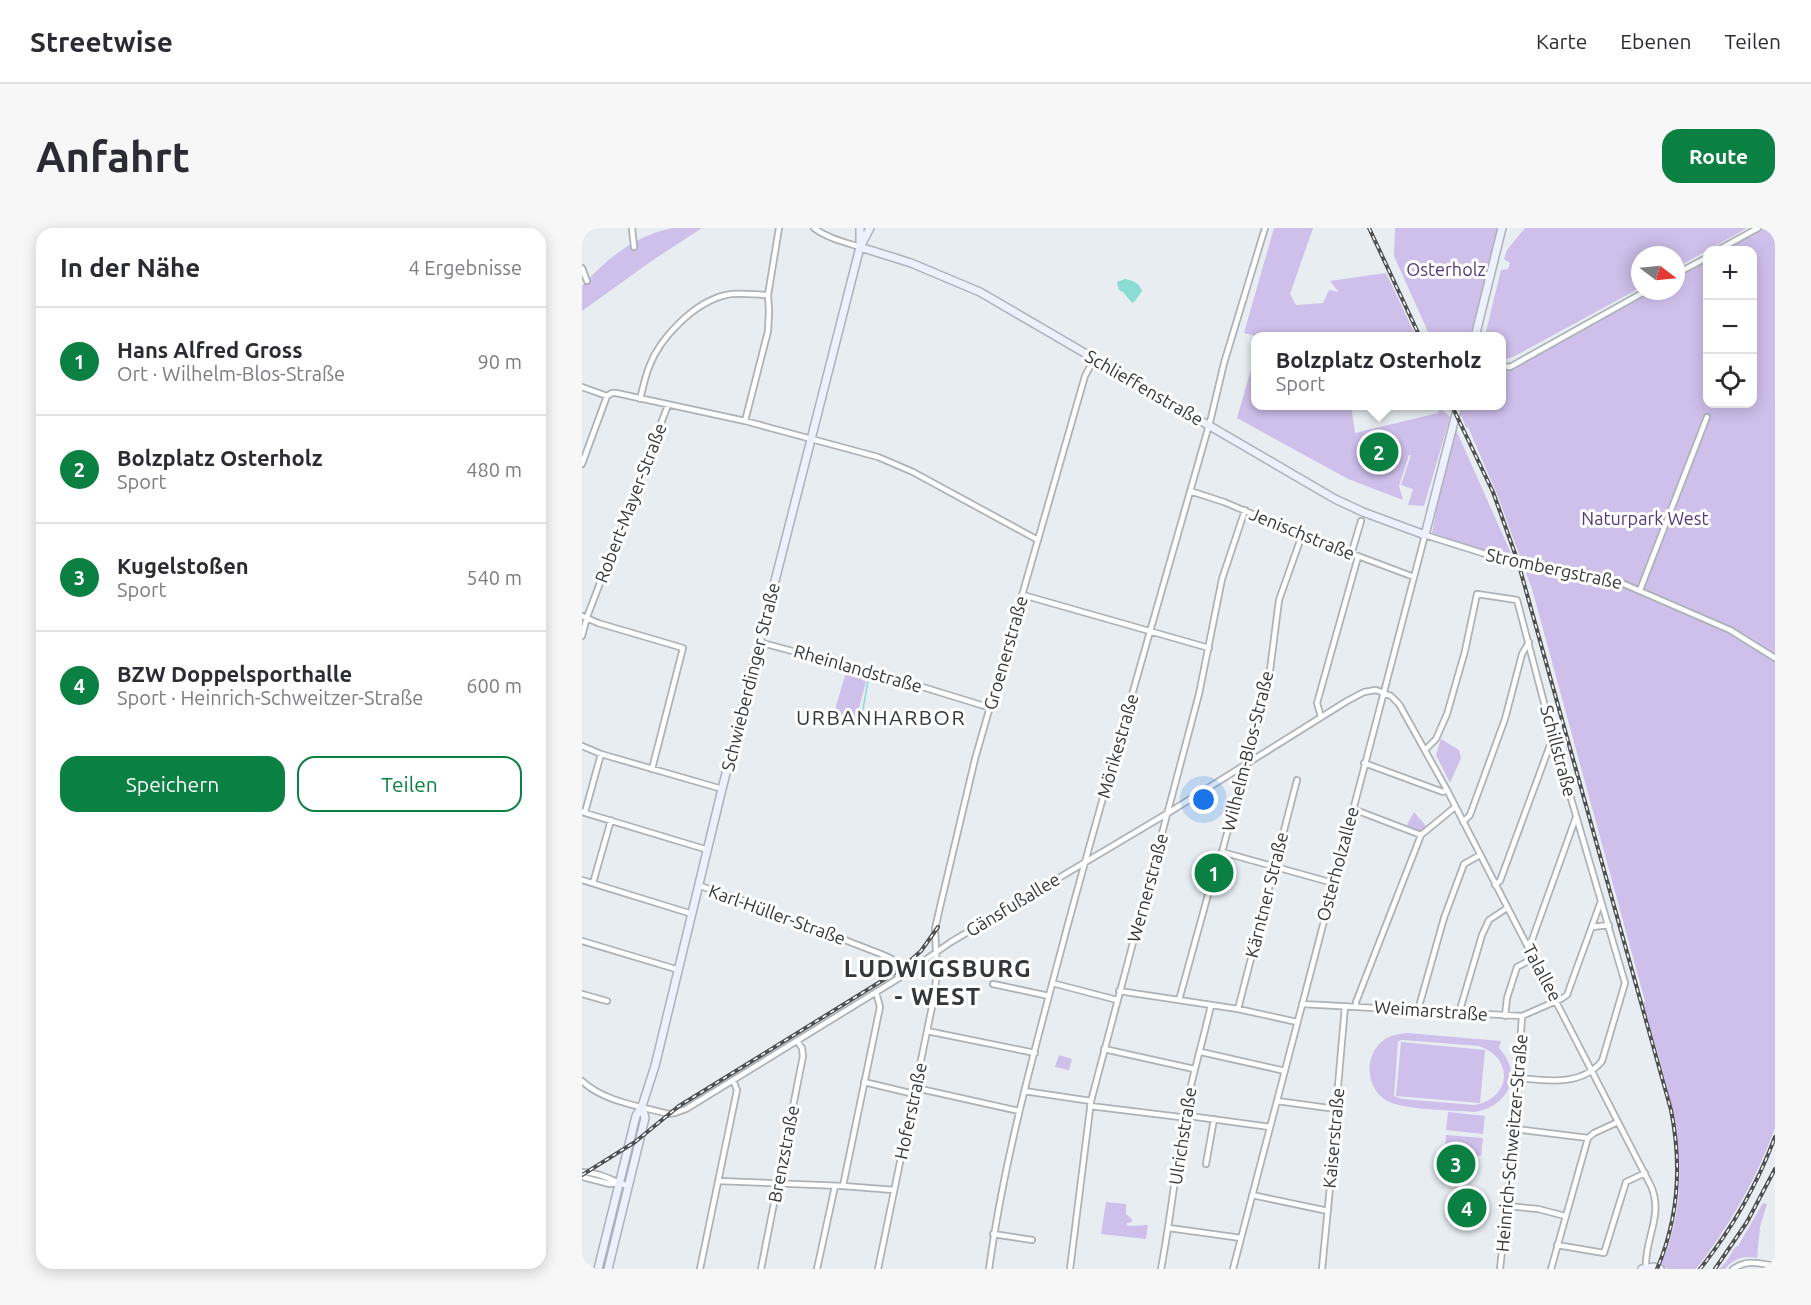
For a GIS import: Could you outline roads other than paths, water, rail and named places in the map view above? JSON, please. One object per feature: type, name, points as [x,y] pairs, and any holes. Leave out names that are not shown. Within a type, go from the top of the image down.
[{"type":"main road","name":"Schwieberdinger Straße","points":[[860,228],[860,247]]},
{"type":"main road","name":"Schwieberdinger Straße","points":[[598,1269],[636,1116],[642,1107],[655,1066],[810,438],[860,247],[870,228]]},
{"type":"main road","points":[[1476,332],[1502,228]]},
{"type":"main road","name":"Schlieffenstraße","points":[[860,247],[911,263],[973,289],[1335,499],[1425,535]]},
{"type":"main road","name":"Osterholzallee","points":[[1425,535],[1457,410]]},
{"type":"main road","name":"Schwieberdinger Straße","points":[[608,1269],[645,1118],[642,1107]]},
{"type":"main road","points":[[1644,1268],[1660,1269]]},
{"type":"street","points":[[632,228],[634,247]]},
{"type":"street","points":[[745,421],[768,331],[770,312],[768,295],[779,228]]},
{"type":"street","points":[[814,228],[820,233],[860,247]]},
{"type":"street","name":"Mörikestraße","points":[[989,1269],[999,1200],[1019,1110],[1052,983],[1209,425],[1224,363],[1265,228]]},
{"type":"street","points":[[1725,246],[1758,228]]},
{"type":"street","points":[[1685,269],[1703,259]]},
{"type":"street","points":[[582,268],[587,281]]},
{"type":"street","points":[[640,399],[650,364],[664,340],[685,318],[711,301],[727,295],[768,295]]},
{"type":"street","points":[[1506,367],[1631,299]]},
{"type":"street","name":"Groenerstraße","points":[[936,952],[935,929],[938,914],[975,759],[1085,376],[1094,359]]},
{"type":"street","points":[[582,387],[608,396]]},
{"type":"street","points":[[582,464],[608,396],[616,393],[745,421],[878,457],[913,472],[1038,540]]},
{"type":"street","name":"Robert-Mayer-Straße","points":[[582,636],[585,617],[668,405]]},
{"type":"street","points":[[1640,590],[1707,417]]},
{"type":"street","name":"Jenischstraße","points":[[1190,491],[1245,510],[1302,535],[1414,578]]},
{"type":"street","name":"Wernerstraße","points":[[1070,1269],[1090,1104],[1199,694],[1222,579],[1245,510]]},
{"type":"street","points":[[1352,555],[1361,521]]},
{"type":"street","name":"Wilhelm-Blos-Straße","points":[[1179,1000],[1269,678],[1279,600],[1302,535]]},
{"type":"street","name":"Strombergstraße","points":[[1425,535],[1511,562],[1544,565],[1610,578],[1730,630],[1775,658]]},
{"type":"street","name":"Osterholzallee","points":[[1233,1269],[1425,535]]},
{"type":"street","points":[[1321,717],[1317,703],[1358,557]]},
{"type":"street","name":"Schillstraße","points":[[1425,750],[1436,739],[1447,714],[1465,651],[1477,594],[1516,600],[1576,817],[1626,982],[1602,1061],[1592,1070]]},
{"type":"street","points":[[1023,595],[1209,648]]},
{"type":"street","points":[[585,617],[683,648],[652,769]]},
{"type":"street","name":"Rheinlandstraße","points":[[759,642],[903,681],[991,708]]},
{"type":"street","points":[[1463,822],[1470,815],[1505,718],[1522,654],[1529,642]]},
{"type":"street","name":"Gänsfußallee","points":[[582,1081],[605,1096],[668,1114],[686,1109],[899,978],[936,952],[1168,813],[1321,717],[1364,692],[1372,690],[1384,692]]},
{"type":"street","name":"Talallee","points":[[1384,692],[1399,704],[1447,790],[1656,1196],[1655,1216],[1644,1268]]},
{"type":"street","points":[[1495,885],[1500,881],[1553,737]]},
{"type":"street","points":[[582,746],[601,754],[722,789]]},
{"type":"street","points":[[601,754],[583,812],[708,850]]},
{"type":"street","points":[[1364,763],[1443,792],[1447,790]]},
{"type":"street","name":"Kärntner Straße","points":[[1238,1009],[1297,780]]},
{"type":"street","points":[[1356,1006],[1421,835],[1455,807]]},
{"type":"street","points":[[1353,809],[1421,835]]},
{"type":"street","points":[[1527,945],[1533,940],[1576,817]]},
{"type":"street","points":[[593,883],[611,820]]},
{"type":"street","points":[[1222,852],[1333,882]]},
{"type":"street","points":[[1418,1010],[1444,918],[1464,864],[1480,855]]},
{"type":"street","points":[[582,880],[692,914]]},
{"type":"street","name":"Karl-Hüller-Straße","points":[[700,886],[793,919],[887,957],[895,962],[905,974]]},
{"type":"street","points":[[1557,1001],[1567,995],[1601,901]]},
{"type":"street","points":[[1459,1013],[1482,935],[1489,920],[1507,908]]},
{"type":"street","points":[[1592,927],[1609,925]]},
{"type":"street","points":[[582,941],[679,970]]},
{"type":"street","name":"Hoferstraße","points":[[878,1269],[935,988],[936,952]]},
{"type":"street","points":[[887,957],[899,978]]},
{"type":"street","points":[[1505,1016],[1507,998],[1517,967],[1534,958]]},
{"type":"street","points":[[1052,983],[1117,1000]]},
{"type":"street","points":[[993,984],[1049,996]]},
{"type":"street","points":[[1119,991],[1238,1009],[1297,1022]]},
{"type":"street","points":[[843,1186],[880,1007],[876,992]]},
{"type":"street","points":[[582,994],[607,1000]]},
{"type":"street","name":"Weimarstraße","points":[[1302,1004],[1522,1017],[1557,1001]]},
{"type":"street","name":"Ulrichstraße","points":[[1161,1269],[1185,1116],[1194,1069],[1201,1052],[1211,1005]]},
{"type":"street","name":"Kaiserstraße","points":[[1322,1269],[1345,1006]]},
{"type":"street","name":"Heinrich-Schweitzer-Straße","points":[[1500,1269],[1515,1130],[1522,1017]]},
{"type":"street","points":[[927,1031],[1035,1053]]},
{"type":"street","name":"Brenzstraße","points":[[761,1269],[803,1056],[802,1048],[796,1041]]},
{"type":"street","points":[[1104,1049],[1194,1069]]},
{"type":"street","points":[[1201,1052],[1285,1071]]},
{"type":"street","points":[[1519,1078],[1557,1081],[1575,1079],[1592,1070]]},
{"type":"street","points":[[700,1269],[737,1090],[733,1080]]},
{"type":"street","points":[[864,1082],[1019,1110]]},
{"type":"street","points":[[1024,1091],[1140,1112],[1270,1127]]},
{"type":"street","points":[[1277,1101],[1336,1109]]},
{"type":"street","points":[[1206,1164],[1214,1119]]},
{"type":"street","points":[[1515,1130],[1588,1138],[1618,1122]]},
{"type":"street","points":[[1551,1269],[1588,1138]]},
{"type":"street","points":[[582,1172],[612,1178],[628,1186]]},
{"type":"street","points":[[1557,1245],[1604,1253],[1626,1182],[1645,1173]]},
{"type":"street","points":[[582,1178],[610,1184],[619,1183]]},
{"type":"street","points":[[718,1181],[894,1190]]},
{"type":"street","points":[[817,1269],[835,1186]]},
{"type":"street","points":[[1252,1195],[1328,1211]]},
{"type":"street","points":[[1507,1206],[1538,1209],[1566,1216]]},
{"type":"street","points":[[1169,1228],[1241,1238]]},
{"type":"street","points":[[993,1234],[1032,1240]]},
{"type":"street","points":[[1733,1269],[1741,1263],[1752,1262],[1775,1266]]},
{"type":"waterway","points":[[861,720],[868,681]]},
{"type":"railway","points":[[1369,228],[1418,332]]},
{"type":"railway","points":[[1454,410],[1493,492],[1518,562],[1671,1110],[1677,1151],[1676,1191],[1670,1230],[1657,1269]]},
{"type":"railway","points":[[582,1175],[635,1142],[679,1106],[901,969],[921,951],[938,927]]},
{"type":"railway","points":[[1700,1269],[1743,1206],[1775,1137]]},
{"type":"railway","points":[[1715,1269],[1747,1222],[1775,1169]]},
{"type":"place","name":"Bolzplatz Osterholz","points":[[1379,452]]},
{"type":"place","name":"Hans Alfred Gross","points":[[1214,873]]},
{"type":"place","name":"Kugelstoßen","points":[[1456,1164]]},
{"type":"place","name":"BZW Doppelsporthalle","points":[[1467,1208]]},
{"type":"district","name":"URBANHARBOR","points":[[881,718]]},
{"type":"district","name":"LUDWIGSBURG - WEST","points":[[938,983]]},
{"type":"park label","name":"Osterholz","points":[[1446,270]]},
{"type":"park label","name":"Naturpark West","points":[[1645,519]]}]
